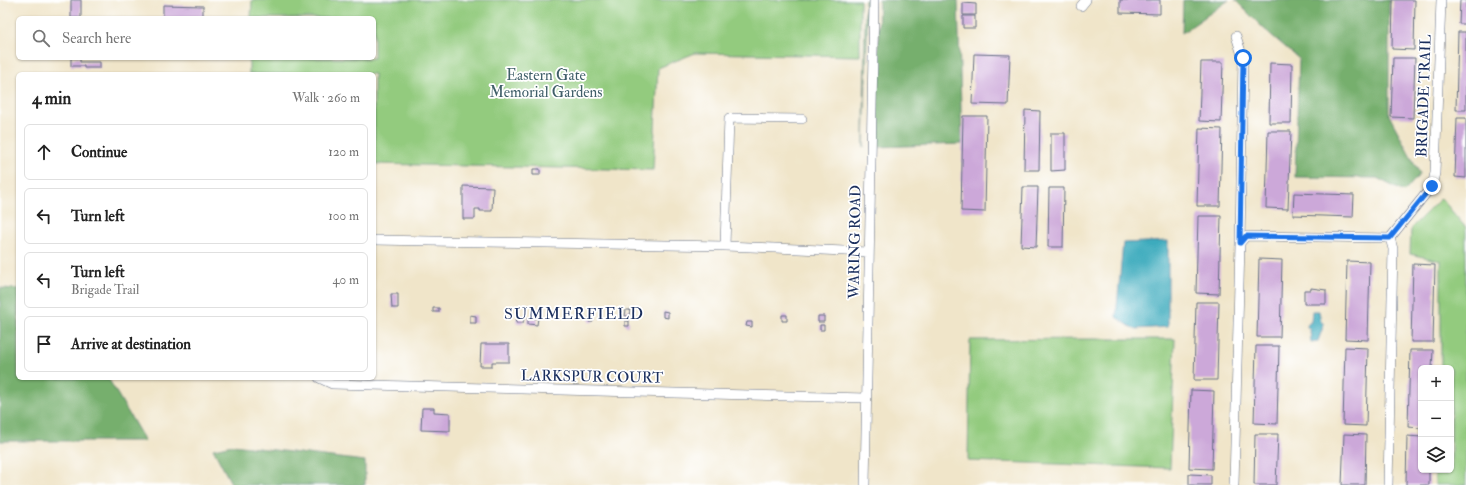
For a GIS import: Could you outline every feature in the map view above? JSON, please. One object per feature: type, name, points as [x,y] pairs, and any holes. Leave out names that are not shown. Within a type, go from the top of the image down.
[{"type":"street","name":"WARING ROAD","points":[[865,485],[868,252],[874,0]]},
{"type":"street","name":"BRIGADE TRAIL","points":[[1390,238],[1432,186],[1435,173],[1441,0]]},
{"type":"street","points":[[1234,485],[1243,58],[1236,36]]},
{"type":"street","points":[[725,246],[729,118],[802,119]]},
{"type":"street","points":[[1240,243],[1246,236],[1390,238],[1393,249],[1388,485]]},
{"type":"street","points":[[376,240],[725,246],[868,252]]},
{"type":"street","name":"LARKSPUR COURT","points":[[324,380],[332,384],[866,398]]},
{"type":"green space","name":"Eastern Gate Memorial Gardens","points":[[252,0],[860,0],[860,56],[695,53],[658,68],[653,170],[376,164],[376,72],[249,72],[249,60],[376,60],[376,16],[251,16]]},
{"type":"green space","points":[[865,0],[868,0],[864,147]]},
{"type":"green space","points":[[879,0],[958,0],[962,144],[876,147]]},
{"type":"green space","points":[[1183,0],[1229,0],[1182,33]]},
{"type":"green space","points":[[1235,0],[1389,0],[1389,115],[1420,174],[1404,192],[1377,178],[1295,177],[1299,59],[1262,27]]},
{"type":"green space","points":[[1441,198],[1466,228],[1466,485],[1435,485],[1435,473],[1454,473],[1454,365],[1441,365],[1441,261],[1410,254],[1411,228]]},
{"type":"green space","points":[[0,288],[16,289],[16,380],[109,380],[145,441],[0,441]]},
{"type":"green space","points":[[1175,339],[1170,468],[968,461],[970,340]]},
{"type":"green space","points":[[233,445],[365,461],[365,485],[232,485],[213,449]]},
{"type":"water","points":[[1168,241],[1168,327],[1134,329],[1116,317],[1123,243]]},
{"type":"water","points":[[1312,311],[1319,311],[1321,322],[1324,324],[1318,341],[1311,342],[1310,330],[1307,327],[1308,323],[1311,322]]},
{"type":"building","points":[[71,0],[81,0],[81,16],[71,16]]},
{"type":"building","points":[[1120,0],[1160,0],[1160,14],[1120,13]]},
{"type":"building","points":[[1393,0],[1415,0],[1414,50],[1392,49]]},
{"type":"building","points":[[1460,0],[1466,0],[1466,24],[1459,24]]},
{"type":"building","points":[[963,3],[976,4],[976,15],[963,15]]},
{"type":"building","points":[[163,5],[203,6],[203,16],[163,16]]},
{"type":"building","points":[[963,16],[975,16],[975,28],[963,28]]},
{"type":"building","points":[[1458,32],[1466,32],[1466,110],[1456,110]]},
{"type":"building","points":[[974,54],[1010,55],[1008,105],[972,104]]},
{"type":"building","points":[[1393,58],[1415,58],[1413,118],[1391,117]]},
{"type":"building","points":[[71,60],[80,60],[80,62],[100,62],[100,68],[71,66]]},
{"type":"building","points":[[1201,62],[1223,62],[1221,122],[1199,121]]},
{"type":"building","points":[[1270,63],[1292,64],[1291,123],[1269,123]]},
{"type":"building","points":[[1025,110],[1040,111],[1039,170],[1024,170]]},
{"type":"building","points":[[963,116],[987,116],[985,212],[961,211]]},
{"type":"building","points":[[1457,118],[1466,118],[1466,178],[1455,177]]},
{"type":"building","points":[[1199,128],[1222,129],[1220,206],[1197,206]]},
{"type":"building","points":[[1268,131],[1291,131],[1288,209],[1266,208]]},
{"type":"building","points":[[1051,133],[1065,133],[1065,170],[1051,171]]},
{"type":"building","points":[[533,169],[540,169],[540,175],[533,175]]},
{"type":"building","points":[[463,186],[493,187],[492,211],[480,211],[480,209],[475,209],[475,219],[463,219]]},
{"type":"building","points":[[1023,187],[1038,187],[1036,247],[1021,246]]},
{"type":"building","points":[[1049,188],[1064,188],[1063,247],[1048,247]]},
{"type":"building","points":[[1294,193],[1354,195],[1353,217],[1293,215]]},
{"type":"building","points":[[1198,216],[1221,216],[1219,294],[1196,293]]},
{"type":"building","points":[[1259,259],[1282,260],[1280,337],[1257,337]]},
{"type":"building","points":[[1347,261],[1370,262],[1368,340],[1345,339]]},
{"type":"building","points":[[1413,264],[1435,265],[1433,342],[1411,342]]},
{"type":"building","points":[[1311,288],[1326,290],[1326,304],[1304,304],[1304,290],[1311,290]]},
{"type":"building","points":[[391,294],[398,294],[398,308],[392,308]]},
{"type":"building","points":[[1196,302],[1219,302],[1217,380],[1194,380]]},
{"type":"building","points":[[433,308],[439,308],[439,312],[433,312]]},
{"type":"building","points":[[626,310],[630,310],[629,316],[625,316]]},
{"type":"building","points":[[663,311],[668,312],[668,318],[663,317]]},
{"type":"building","points":[[470,315],[476,316],[476,323],[470,323]]},
{"type":"building","points":[[782,315],[787,315],[787,321],[782,321]]},
{"type":"building","points":[[818,316],[824,316],[824,322],[818,322]]},
{"type":"building","points":[[517,317],[524,317],[523,323],[516,323]]},
{"type":"building","points":[[528,318],[538,318],[537,325],[528,324]]},
{"type":"building","points":[[589,318],[593,318],[593,322],[589,322]]},
{"type":"building","points":[[625,321],[629,321],[629,326],[625,326]]},
{"type":"building","points":[[747,322],[752,322],[752,327],[746,326]]},
{"type":"building","points":[[820,325],[824,325],[824,330],[820,330]]},
{"type":"building","points":[[481,344],[509,344],[509,362],[492,362],[492,366],[480,366]]},
{"type":"building","points":[[1256,346],[1279,346],[1277,424],[1254,423]]},
{"type":"building","points":[[1345,347],[1368,348],[1366,426],[1343,425]]},
{"type":"building","points":[[1410,350],[1433,350],[1432,365],[1418,365],[1418,428],[1408,427]]},
{"type":"building","points":[[1191,390],[1214,391],[1212,469],[1189,468]]},
{"type":"building","points":[[422,408],[434,408],[434,412],[450,413],[450,431],[421,430]]},
{"type":"building","points":[[1255,434],[1278,434],[1276,485],[1254,485]]},
{"type":"building","points":[[1344,434],[1366,435],[1365,485],[1342,485]]},
{"type":"building","points":[[1407,436],[1418,437],[1418,473],[1429,473],[1429,485],[1406,485]]},
{"type":"building","points":[[1189,474],[1211,475],[1211,485],[1189,485]]},
{"type":"district","name":"SUMMERFIELD","points":[[574,314]]},
{"type":"route","points":[[1243,58],[1240,243],[1246,236],[1390,238],[1432,186]]}]
